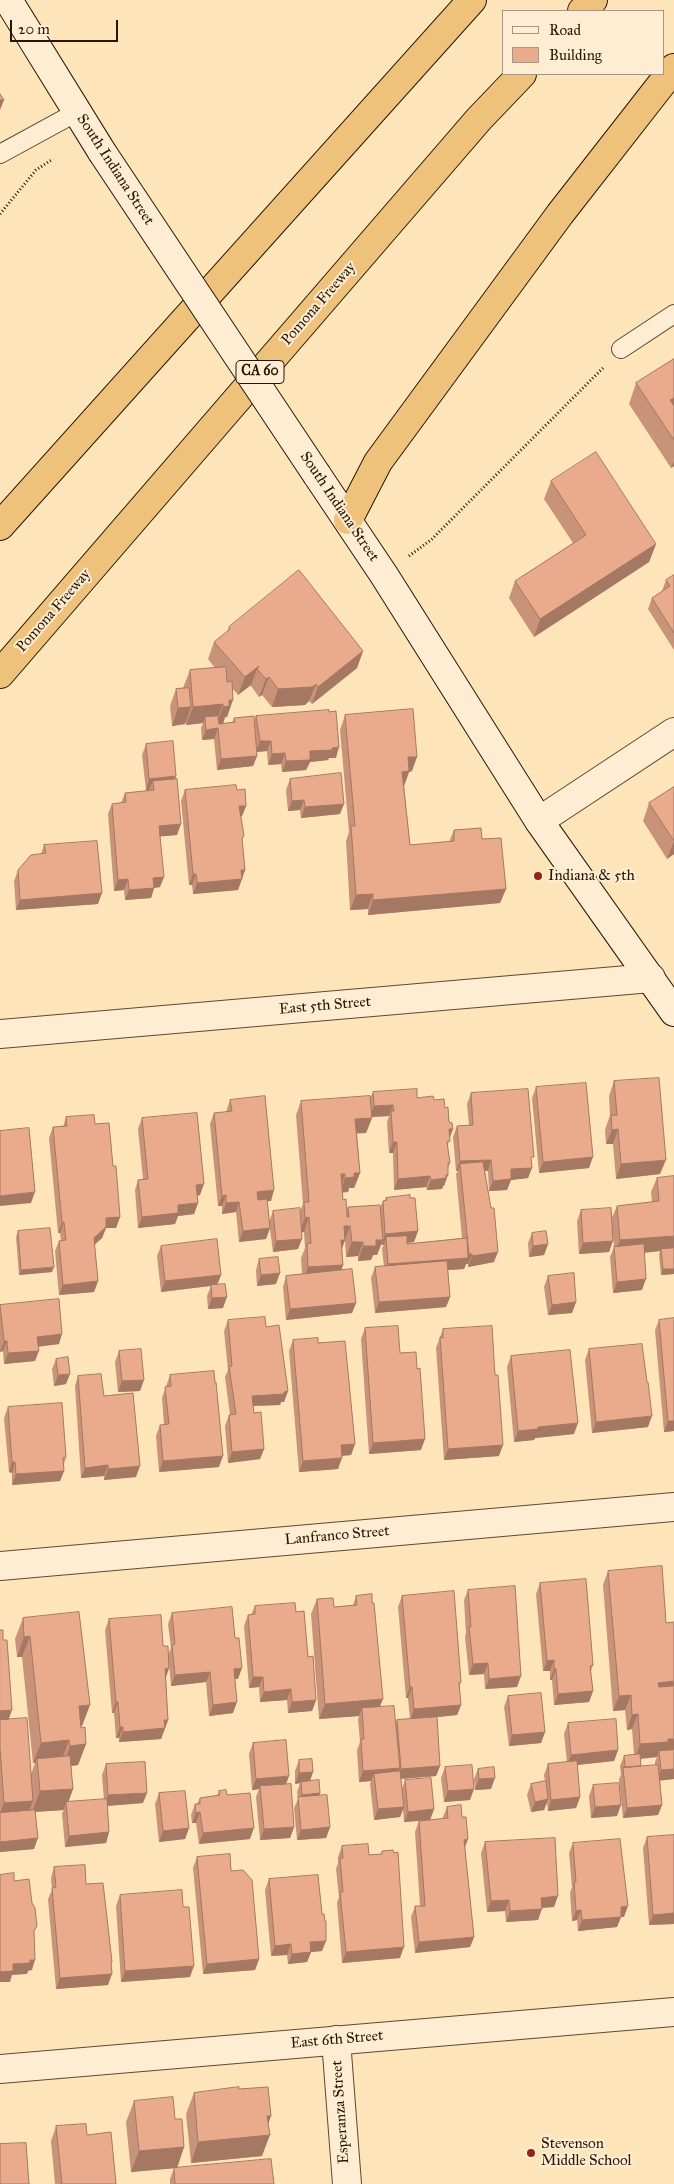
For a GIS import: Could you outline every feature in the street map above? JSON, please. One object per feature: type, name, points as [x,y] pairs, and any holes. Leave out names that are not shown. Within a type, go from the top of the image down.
[{"type":"highway","points":[[0,526],[472,0]]},
{"type":"highway","points":[[583,10],[593,0]]},
{"type":"highway","points":[[348,520],[378,462],[560,214],[674,68]]},
{"type":"highway","name":"Pomona Freeway","points":[[0,674],[479,118],[521,75]]},
{"type":"street","name":"South Indiana Street","points":[[8,0],[97,144],[348,520],[540,821],[674,1012]]},
{"type":"street","points":[[540,821],[674,732]]},
{"type":"street","name":"East 5th Street","points":[[0,1034],[651,978]]},
{"type":"street","name":"Lanfranco Street","points":[[0,1566],[674,1507]]},
{"type":"street","name":"East 6th Street","points":[[0,2069],[674,2012]]},
{"type":"street","name":"Esperanza Street","points":[[336,2040],[347,2184]]},
{"type":"lane","points":[[0,154],[77,112]]},
{"type":"lane","points":[[621,350],[674,314]]},
{"type":"path","points":[[0,214],[36,170],[97,144]]},
{"type":"path","points":[[432,539],[621,350]]},
{"type":"building","points":[[674,359],[674,398],[670,400],[674,406],[674,440],[636,383]]},
{"type":"building","points":[[596,452],[656,544],[540,619],[515,581],[586,535],[551,481]]},
{"type":"building","points":[[299,570],[363,651],[318,687],[316,684],[312,687],[278,689],[269,677],[266,679],[257,669],[259,666],[245,677],[214,642],[230,629],[229,627]]},
{"type":"building","points":[[674,575],[674,633],[652,598],[670,586],[666,580]]},
{"type":"building","points":[[226,667],[227,682],[232,681],[233,700],[229,700],[229,706],[223,707],[223,704],[193,707],[190,670]]},
{"type":"building","points":[[189,688],[191,707],[178,708],[176,689]]},
{"type":"building","points":[[413,709],[417,757],[408,757],[409,771],[402,772],[410,845],[454,841],[454,830],[481,828],[482,839],[501,838],[506,889],[373,900],[373,894],[356,895],[351,826],[355,826],[345,715]]},
{"type":"building","points":[[329,710],[329,712],[336,711],[339,747],[332,748],[332,750],[310,751],[310,760],[286,761],[285,753],[272,754],[271,741],[260,741],[256,716]]},
{"type":"building","points":[[218,716],[219,724],[235,722],[234,718],[254,716],[257,756],[221,759],[218,728],[206,730],[205,717]]},
{"type":"building","points":[[173,741],[176,776],[149,779],[146,744]]},
{"type":"building","points":[[341,773],[344,804],[305,807],[304,800],[292,801],[290,779]]},
{"type":"building","points":[[177,779],[181,824],[159,826],[164,877],[153,878],[154,888],[129,890],[128,879],[118,880],[112,804],[126,802],[125,793],[154,790],[153,781]]},
{"type":"building","points":[[236,785],[237,790],[245,789],[246,806],[239,806],[244,836],[242,838],[245,870],[241,870],[242,879],[197,883],[196,874],[193,874],[185,790]]},
{"type":"building","points":[[674,787],[674,841],[649,803]]},
{"type":"building","points":[[97,841],[102,893],[20,900],[18,870],[31,855],[46,853],[44,845]]},
{"type":"building","points":[[659,1078],[666,1160],[621,1164],[618,1129],[612,1130],[611,1115],[617,1115],[614,1081]]},
{"type":"building","points":[[586,1083],[593,1157],[543,1162],[536,1087]]},
{"type":"building","points":[[417,1089],[417,1098],[433,1096],[434,1100],[444,1099],[445,1108],[448,1107],[449,1122],[452,1123],[453,1129],[449,1129],[450,1141],[447,1142],[450,1163],[448,1163],[448,1175],[446,1175],[446,1178],[431,1180],[430,1176],[398,1179],[397,1142],[393,1142],[391,1111],[394,1111],[393,1105],[374,1106],[373,1092]]},
{"type":"building","points":[[528,1089],[534,1157],[531,1157],[532,1168],[511,1169],[511,1179],[493,1181],[491,1160],[460,1161],[457,1126],[473,1125],[471,1093]]},
{"type":"building","points":[[265,1096],[274,1190],[257,1192],[258,1200],[267,1199],[270,1228],[243,1231],[239,1202],[226,1203],[226,1195],[222,1196],[214,1113],[232,1111],[230,1100]]},
{"type":"building","points":[[370,1096],[372,1118],[355,1119],[360,1173],[354,1173],[354,1177],[345,1178],[345,1174],[341,1174],[343,1200],[346,1199],[347,1217],[349,1217],[348,1207],[380,1205],[383,1240],[376,1240],[376,1246],[363,1246],[363,1242],[352,1242],[350,1226],[344,1226],[345,1240],[341,1240],[343,1265],[308,1267],[307,1244],[311,1243],[309,1217],[305,1218],[304,1202],[309,1202],[301,1101]]},
{"type":"building","points":[[197,1113],[204,1184],[196,1185],[198,1203],[178,1205],[178,1213],[142,1217],[138,1180],[148,1179],[142,1118]]},
{"type":"building","points":[[94,1115],[95,1124],[109,1123],[113,1166],[116,1166],[120,1217],[106,1218],[106,1227],[94,1238],[98,1281],[63,1285],[59,1241],[66,1240],[64,1222],[62,1223],[53,1127],[67,1126],[66,1117]]},
{"type":"building","points":[[29,1128],[35,1192],[0,1196],[0,1131]]},
{"type":"building","points":[[483,1162],[491,1208],[494,1208],[498,1252],[472,1256],[472,1254],[469,1254],[460,1164]]},
{"type":"building","points":[[674,1176],[674,1236],[620,1240],[617,1206],[659,1201],[657,1178]]},
{"type":"building","points":[[410,1195],[410,1198],[415,1198],[418,1231],[385,1234],[383,1201],[387,1200],[386,1198]]},
{"type":"building","points":[[300,1208],[302,1239],[276,1241],[273,1211]]},
{"type":"building","points":[[611,1208],[613,1241],[583,1243],[581,1210]]},
{"type":"building","points":[[50,1228],[54,1267],[21,1270],[18,1231]]},
{"type":"building","points":[[546,1231],[548,1244],[533,1246],[532,1233]]},
{"type":"building","points":[[407,1236],[407,1244],[467,1238],[468,1258],[388,1264],[386,1237]]},
{"type":"building","points":[[217,1239],[221,1275],[165,1281],[161,1246]]},
{"type":"building","points":[[644,1244],[646,1279],[617,1282],[614,1247]]},
{"type":"building","points":[[674,1248],[674,1269],[663,1269],[661,1249]]},
{"type":"building","points":[[278,1257],[280,1273],[261,1275],[259,1259]]},
{"type":"building","points":[[447,1261],[450,1297],[379,1302],[375,1267]]},
{"type":"building","points":[[352,1269],[356,1303],[290,1309],[286,1276]]},
{"type":"building","points":[[574,1273],[576,1302],[552,1305],[548,1276]]},
{"type":"building","points":[[225,1284],[227,1297],[212,1298],[211,1285]]},
{"type":"building","points":[[59,1299],[62,1334],[37,1337],[39,1351],[8,1353],[7,1341],[4,1341],[0,1305]]},
{"type":"building","points":[[265,1317],[266,1327],[279,1325],[288,1391],[284,1392],[284,1394],[252,1396],[254,1413],[261,1412],[264,1449],[232,1452],[229,1415],[236,1414],[229,1366],[232,1366],[228,1320]]},
{"type":"building","points":[[674,1318],[674,1421],[668,1421],[659,1320]]},
{"type":"building","points":[[398,1326],[400,1353],[416,1352],[417,1369],[420,1368],[425,1439],[373,1443],[365,1328]]},
{"type":"building","points":[[492,1326],[495,1375],[498,1375],[503,1445],[448,1449],[440,1337],[443,1338],[443,1329]]},
{"type":"building","points":[[318,1338],[318,1343],[345,1341],[355,1444],[341,1445],[342,1458],[303,1461],[293,1340]]},
{"type":"building","points":[[642,1344],[652,1416],[596,1422],[589,1349]]},
{"type":"building","points":[[141,1349],[144,1380],[122,1381],[119,1351]]},
{"type":"building","points":[[570,1350],[578,1423],[518,1431],[511,1356]]},
{"type":"building","points":[[68,1357],[70,1374],[58,1375],[56,1359]]},
{"type":"building","points":[[214,1371],[223,1456],[163,1461],[160,1425],[169,1424],[165,1387],[171,1386],[170,1375]]},
{"type":"building","points":[[101,1374],[104,1396],[133,1393],[140,1466],[108,1469],[108,1465],[85,1468],[78,1376]]},
{"type":"building","points":[[62,1403],[66,1457],[63,1458],[64,1471],[16,1474],[15,1462],[12,1462],[8,1407]]},
{"type":"building","points":[[662,1566],[666,1623],[674,1622],[674,1681],[658,1683],[659,1687],[674,1686],[674,1739],[668,1739],[668,1742],[640,1744],[638,1714],[632,1715],[631,1695],[619,1696],[608,1571]]},
{"type":"building","points":[[586,1579],[593,1665],[590,1666],[593,1691],[558,1694],[554,1660],[547,1661],[540,1583]]},
{"type":"building","points":[[515,1586],[521,1676],[489,1679],[488,1663],[473,1664],[468,1590]]},
{"type":"building","points":[[454,1591],[461,1705],[414,1709],[412,1687],[410,1687],[402,1596]]},
{"type":"building","points":[[372,1594],[383,1699],[325,1704],[317,1599],[333,1598],[334,1607],[357,1605],[356,1596]]},
{"type":"building","points":[[295,1603],[296,1612],[304,1611],[308,1657],[313,1656],[316,1700],[292,1702],[291,1689],[264,1692],[263,1677],[253,1677],[248,1615],[255,1614],[255,1606]]},
{"type":"building","points":[[232,1607],[235,1638],[239,1638],[242,1668],[234,1669],[237,1702],[213,1705],[210,1672],[175,1675],[172,1645],[175,1644],[172,1613]]},
{"type":"building","points":[[79,1612],[90,1705],[79,1706],[81,1728],[85,1727],[86,1744],[70,1746],[69,1740],[41,1743],[30,1636],[24,1637],[23,1618]]},
{"type":"building","points":[[161,1615],[163,1646],[168,1646],[169,1668],[165,1669],[168,1720],[164,1720],[165,1728],[123,1732],[123,1727],[120,1727],[118,1702],[116,1702],[109,1619]]},
{"type":"building","points":[[0,1630],[3,1630],[3,1640],[7,1640],[12,1710],[0,1711]]},
{"type":"building","points":[[541,1693],[545,1732],[512,1735],[508,1696]]},
{"type":"building","points":[[394,1706],[400,1768],[363,1771],[361,1739],[364,1739],[362,1708]]},
{"type":"building","points":[[437,1717],[440,1766],[401,1769],[397,1720]]},
{"type":"building","points":[[27,1718],[33,1801],[4,1803],[0,1720]]},
{"type":"building","points":[[616,1719],[618,1750],[571,1755],[568,1723]]},
{"type":"building","points":[[286,1740],[289,1776],[256,1779],[253,1743]]},
{"type":"building","points":[[674,1750],[674,1769],[661,1770],[659,1751]]},
{"type":"building","points":[[640,1754],[641,1766],[625,1767],[624,1756]]},
{"type":"building","points":[[70,1756],[73,1789],[40,1791],[37,1759]]},
{"type":"building","points":[[312,1759],[313,1772],[299,1773],[299,1760]]},
{"type":"building","points":[[577,1761],[580,1797],[551,1800],[548,1764]]},
{"type":"building","points":[[145,1762],[147,1793],[108,1795],[106,1764]]},
{"type":"building","points":[[472,1765],[474,1789],[448,1791],[445,1767]]},
{"type":"building","points":[[658,1765],[662,1805],[627,1808],[623,1768]]},
{"type":"building","points":[[494,1767],[495,1778],[479,1779],[478,1769]]},
{"type":"building","points":[[400,1771],[404,1807],[378,1809],[374,1774]]},
{"type":"building","points":[[431,1778],[434,1809],[408,1812],[405,1780]]},
{"type":"building","points":[[319,1780],[320,1793],[302,1795],[301,1782]]},
{"type":"building","points":[[546,1781],[548,1799],[535,1802],[531,1784]]},
{"type":"building","points":[[619,1783],[621,1805],[595,1807],[593,1785]]},
{"type":"building","points":[[291,1784],[294,1827],[264,1829],[260,1786]]},
{"type":"building","points":[[226,1790],[227,1795],[250,1793],[254,1828],[203,1833],[200,1812],[196,1813],[195,1804],[200,1804],[200,1798],[220,1795],[219,1791]]},
{"type":"building","points":[[185,1791],[189,1828],[163,1831],[159,1793]]},
{"type":"building","points":[[327,1795],[330,1827],[301,1830],[298,1797]]},
{"type":"building","points":[[107,1799],[109,1832],[69,1836],[66,1802]]},
{"type":"building","points":[[461,1805],[462,1817],[466,1817],[468,1839],[464,1840],[474,1937],[419,1942],[415,1906],[425,1906],[419,1821],[448,1818],[447,1807]]},
{"type":"building","points":[[35,1810],[38,1838],[0,1842],[0,1813]]},
{"type":"building","points":[[674,1835],[674,1913],[653,1915],[647,1837]]},
{"type":"building","points":[[555,1838],[558,1896],[541,1898],[542,1909],[510,1911],[509,1900],[491,1901],[485,1842]]},
{"type":"building","points":[[620,1839],[628,1906],[621,1907],[621,1917],[582,1920],[581,1910],[576,1911],[573,1843]]},
{"type":"building","points":[[368,1844],[369,1855],[382,1854],[382,1851],[393,1850],[394,1853],[398,1852],[404,1947],[346,1952],[340,1892],[343,1892],[340,1858],[343,1858],[342,1846]]},
{"type":"building","points":[[230,1854],[231,1871],[243,1870],[252,1880],[259,1959],[207,1964],[197,1857]]},
{"type":"building","points":[[85,1865],[86,1884],[103,1883],[112,1974],[60,1978],[52,1888],[56,1887],[54,1867]]},
{"type":"building","points":[[14,1873],[14,1881],[29,1879],[37,1926],[34,1931],[35,1960],[30,1960],[30,1963],[13,1964],[13,1971],[0,1972],[0,1875]]},
{"type":"building","points":[[318,1875],[322,1914],[324,1914],[326,1921],[326,1941],[310,1942],[311,1952],[292,1954],[291,1944],[275,1946],[269,1879]]},
{"type":"building","points":[[182,1890],[183,1907],[189,1907],[194,1966],[125,1971],[120,1895]]},
{"type":"building","points":[[239,2087],[239,2089],[268,2087],[271,2116],[267,2116],[270,2135],[198,2142],[194,2093]]},
{"type":"building","points":[[173,2097],[175,2119],[182,2119],[184,2147],[139,2151],[134,2101]]},
{"type":"building","points":[[86,2124],[87,2135],[111,2132],[116,2184],[62,2184],[56,2126]]},
{"type":"building","points":[[26,2143],[29,2184],[0,2184],[0,2144]]},
{"type":"building","points":[[271,2159],[274,2184],[175,2184],[174,2168]]},
{"type":"place","name":"Indiana & 5th","points":[[538,876]]},
{"type":"place","name":"Stevenson Middle School","points":[[531,2153]]}]
